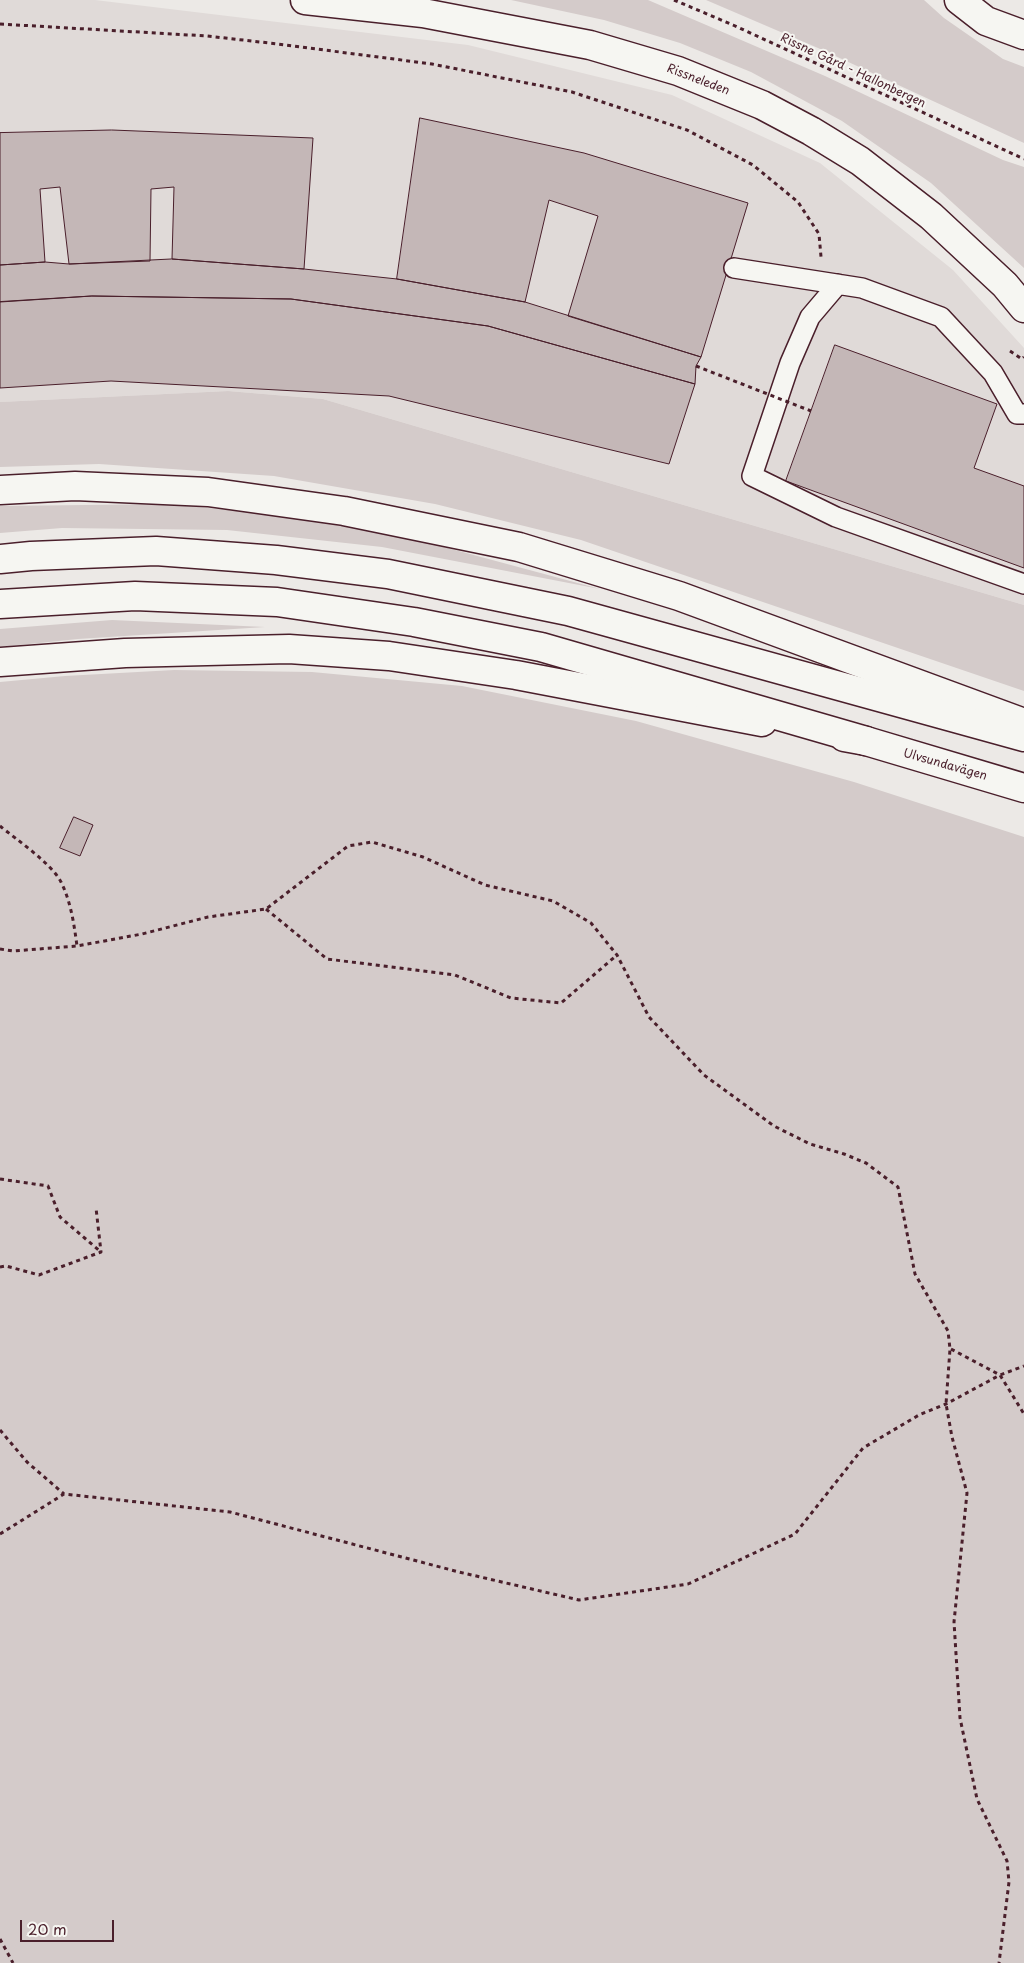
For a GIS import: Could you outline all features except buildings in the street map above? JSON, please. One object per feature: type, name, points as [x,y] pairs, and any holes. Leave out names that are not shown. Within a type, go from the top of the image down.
[{"type":"main road","name":"Rissneleden","points":[[306,0],[424,6],[590,45],[678,71],[762,105],[811,131],[860,162],[931,216],[1005,285],[1024,308]]},
{"type":"main road","points":[[959,0],[986,21],[1024,35]]},
{"type":"main road","points":[[0,490],[75,486],[208,492],[344,511],[519,547],[679,596],[1024,723]]},
{"type":"main road","points":[[0,559],[156,551],[276,560],[388,574],[568,611],[1024,737]]},
{"type":"main road","points":[[0,604],[135,596],[258,601],[277,602],[414,622],[541,647],[866,742]]},
{"type":"main road","points":[[0,662],[125,653],[289,649],[389,656],[516,675],[866,742]]},
{"type":"main road","name":"Ulvsundavägen","points":[[866,742],[1024,788]]},
{"type":"lane","points":[[734,268],[862,288],[941,317],[993,373],[1017,414],[1024,414]]},
{"type":"lane","points":[[830,283],[810,317],[796,347],[752,476],[836,517],[1024,584]]},
{"type":"path","name":"Rissne Gård - Hallonbergen","points":[[674,0],[733,24],[1024,159]]},
{"type":"path","points":[[0,24],[207,36],[278,44],[432,64],[572,92],[687,130],[752,165],[798,202],[819,234],[830,283]]},
{"type":"path","points":[[696,366],[811,412]]},
{"type":"path","points":[[0,826],[44,862],[60,880],[72,914],[77,946]]},
{"type":"path","points":[[0,948],[13,951],[77,946],[142,934],[208,917],[266,909],[348,846],[372,842],[423,858],[484,885],[553,901],[591,923],[617,954],[649,1017],[704,1075],[774,1126],[810,1144],[866,1163],[886,1176],[898,1187],[915,1274],[948,1331],[950,1349],[946,1404],[952,1437],[967,1493],[954,1622],[960,1718],[977,1799],[1007,1862],[1009,1882],[999,1963]]},
{"type":"path","points":[[266,909],[327,959],[455,975],[511,998],[561,1003],[617,954]]},
{"type":"path","points":[[0,1179],[48,1186],[60,1217],[101,1252]]},
{"type":"path","points":[[96,1208],[101,1252]]},
{"type":"path","points":[[0,1267],[6,1266],[39,1275],[101,1252]]},
{"type":"path","points":[[950,1349],[1000,1375],[1024,1414]]},
{"type":"path","points":[[0,1430],[27,1462],[64,1494],[230,1512],[459,1572],[579,1600],[688,1584],[795,1534],[863,1448],[919,1416],[1000,1375],[1024,1366]]},
{"type":"path","points":[[0,1534],[64,1494]]},
{"type":"path","points":[[0,1939],[13,1963]]},
{"type":"shaded area","points":[[0,0],[95,0],[468,45],[672,95],[820,163],[953,270],[1024,348],[1024,605],[323,399],[228,391],[0,402]]},
{"type":"shaded area","points":[[511,0],[648,0],[825,76],[1003,160],[1024,167],[1024,268],[931,183],[842,121],[751,72],[680,43],[604,20]]},
{"type":"shaded area","points":[[706,0],[924,0],[944,18],[1003,59],[1024,67],[1024,143],[818,48]]},
{"type":"shaded area","points":[[228,391],[323,399],[1024,605],[1024,691],[581,540],[435,504],[274,476],[99,464],[0,467],[0,402]]},
{"type":"shaded area","points":[[171,504],[275,515],[403,536],[600,589],[382,547],[227,530],[62,528],[0,533],[0,506]]},
{"type":"shaded area","points":[[112,620],[265,627],[78,639],[0,647],[0,629]]},
{"type":"shaded area","points":[[174,670],[312,672],[462,686],[636,721],[854,782],[1024,837],[1024,1963],[0,1963],[0,682],[65,676]]}]
